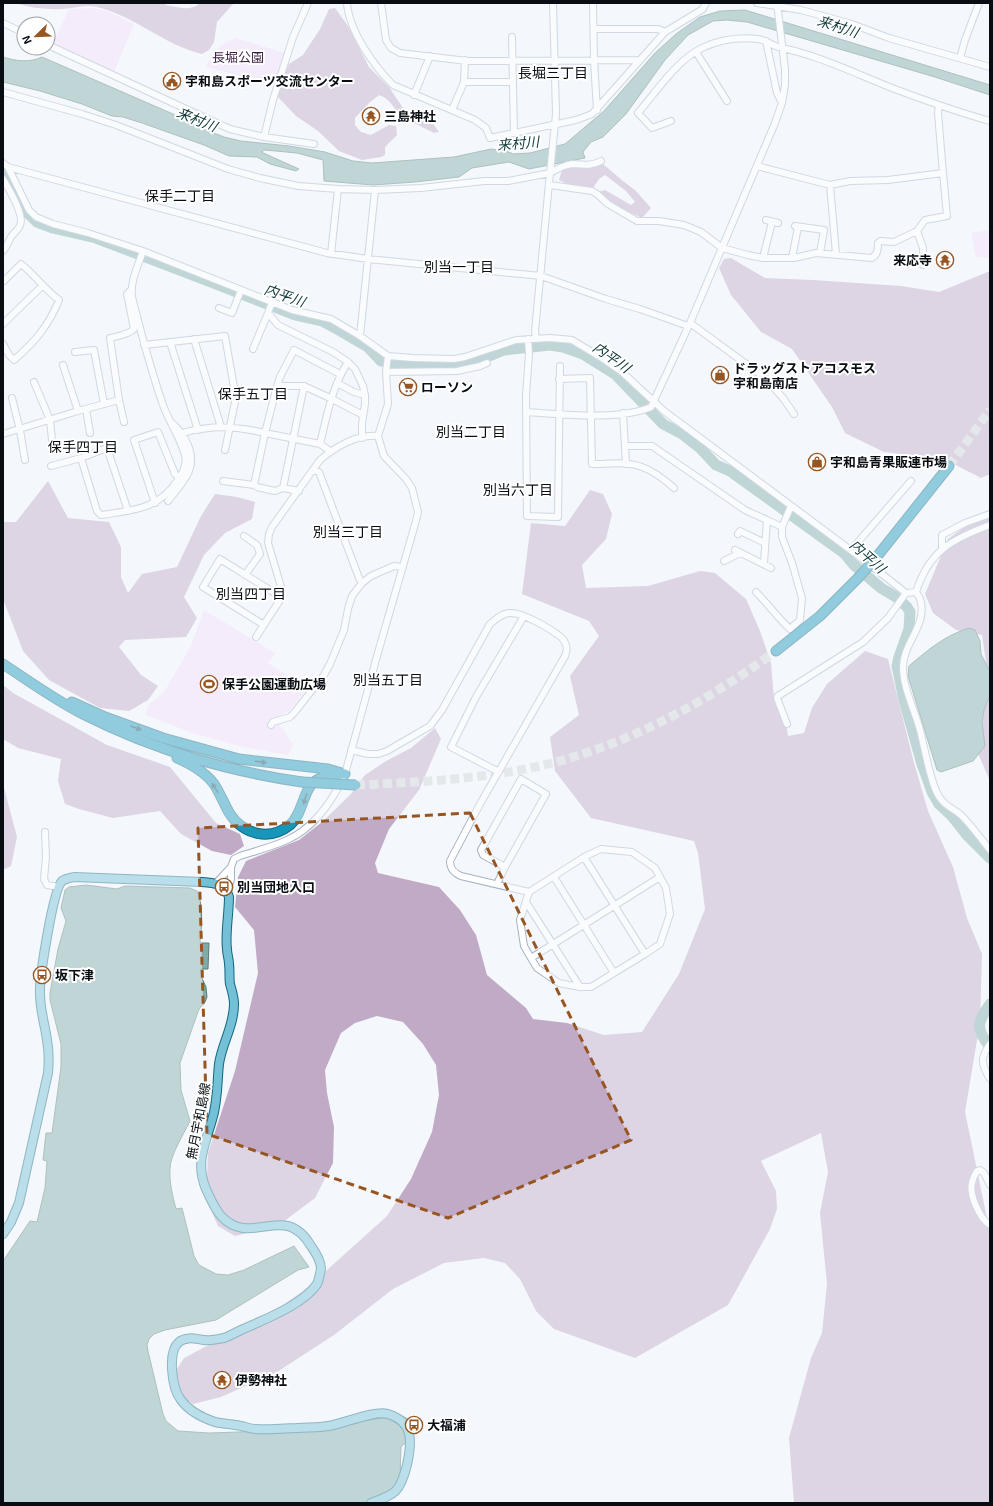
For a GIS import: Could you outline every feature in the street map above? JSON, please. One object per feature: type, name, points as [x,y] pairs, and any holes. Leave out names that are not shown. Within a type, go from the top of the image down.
[{"type":"highway","points":[[776,651],[820,616],[858,578],[949,466]]},
{"type":"highway","points":[[3,664],[82,714],[144,741],[185,761],[202,772],[214,784],[230,814],[239,824],[250,832],[260,835],[282,831],[292,824],[301,810],[312,782],[320,778],[345,774]]},
{"type":"highway","points":[[36,686],[105,717],[163,738],[239,759],[328,769],[345,774]]},
{"type":"highway","points":[[144,741],[220,766],[261,775],[302,782],[356,785]]},
{"type":"main road","points":[[3,1234],[12,1222],[19,1203],[48,1073],[48,1046],[40,1002],[40,986],[50,921],[59,887],[63,881],[74,877],[216,883],[222,886],[227,892]]},
{"type":"main road","name":"無月宇和島線","points":[[227,892],[229,897],[229,914],[226,947],[229,961],[230,982],[234,995],[234,1006],[232,1024],[219,1063],[216,1104],[201,1157],[201,1174],[216,1209],[228,1222],[240,1228],[251,1229],[283,1224],[292,1226],[306,1237],[318,1258],[321,1267],[318,1283],[308,1294],[291,1306],[224,1338],[207,1341],[190,1338],[179,1342],[174,1352],[172,1368],[174,1385],[179,1398],[197,1414],[215,1422],[240,1425],[253,1429],[327,1427],[385,1413],[402,1420],[408,1431],[410,1443],[408,1461],[402,1480],[399,1487],[392,1495],[371,1503]]},
{"type":"street","points":[[264,137],[273,100],[293,37],[308,3]]},
{"type":"street","points":[[347,3],[351,23],[372,60],[383,75],[393,85],[475,120],[486,128],[490,138],[554,126],[585,118],[592,114],[665,32],[704,9],[706,3]]},
{"type":"street","points":[[381,3],[386,40],[391,48],[400,53],[465,60],[639,60]]},
{"type":"street","points":[[536,339],[535,331],[556,114],[553,3]]},
{"type":"street","points":[[593,3],[597,110]]},
{"type":"street","points":[[757,3],[801,10],[852,24],[889,38],[990,66]]},
{"type":"street","points":[[801,10],[802,3]]},
{"type":"street","points":[[960,58],[979,3]]},
{"type":"street","points":[[526,412],[591,416],[643,410],[652,404],[689,325],[757,166],[782,103],[785,85],[778,6]]},
{"type":"street","points":[[3,23],[16,30]]},
{"type":"street","points":[[594,29],[658,29],[665,32]]},
{"type":"street","points":[[512,37],[514,133]]},
{"type":"street","points":[[671,121],[652,128],[638,113],[675,69],[696,52],[714,42],[729,39],[757,39],[773,46],[782,45],[833,63],[939,105],[990,121]]},
{"type":"street","points":[[766,42],[777,93],[782,103]]},
{"type":"street","points":[[56,49],[230,129],[264,137],[314,144]]},
{"type":"street","points":[[696,52],[727,102]]},
{"type":"street","points":[[414,95],[430,56]]},
{"type":"street","points":[[452,110],[464,82],[465,60]]},
{"type":"street","points":[[464,82],[513,82]]},
{"type":"street","points":[[3,92],[82,114],[228,169],[298,186],[376,190],[421,188],[484,181],[508,181],[550,173],[562,166],[571,164],[593,165],[601,161]]},
{"type":"street","points":[[550,184],[592,191],[608,204],[637,221],[684,225],[701,232],[722,248],[763,258],[792,258],[820,253],[872,258],[878,252],[878,243],[880,241],[894,242],[917,231],[925,220],[947,216],[938,113],[939,105]]},
{"type":"street","points":[[6,165],[331,254],[541,276],[606,299],[689,325],[764,377],[776,389],[794,414]]},
{"type":"street","points":[[6,165],[29,210],[36,217],[57,225],[88,233],[240,292],[271,307],[331,319],[360,336],[388,358],[454,359],[465,357],[503,344],[536,339],[559,338],[572,340],[584,346],[622,372],[652,404],[790,508],[851,550],[905,595]]},
{"type":"street","points":[[757,166],[830,185],[850,181],[888,180],[943,173]]},
{"type":"street","points":[[3,179],[21,216],[20,226],[11,236],[6,248],[3,251]]},
{"type":"street","points":[[830,185],[836,254]]},
{"type":"street","points":[[331,254],[338,189]]},
{"type":"street","points":[[360,336],[376,190]]},
{"type":"street","points":[[763,258],[772,222]]},
{"type":"street","points":[[792,258],[796,226],[824,230],[820,253]]},
{"type":"street","points":[[917,231],[923,248],[923,264]]},
{"type":"street","points":[[81,458],[97,511],[101,516],[128,511],[155,503],[166,496],[183,472],[185,457],[178,437],[169,421],[156,384],[144,345],[131,290],[142,254]]},
{"type":"street","points":[[3,344],[9,355],[14,360],[28,348],[46,327],[59,300],[42,286],[37,278],[22,264],[4,281]]},
{"type":"street","points":[[3,324],[42,286]]},
{"type":"street","points":[[124,422],[119,400],[110,338],[120,336],[134,329],[127,294],[131,290]]},
{"type":"street","points":[[219,308],[232,313],[240,292]]},
{"type":"street","points":[[253,349],[271,307]]},
{"type":"street","points":[[271,307],[278,325],[333,352],[348,362],[355,369],[360,378],[365,395],[362,438]]},
{"type":"street","points":[[144,345],[225,336],[235,393],[235,402],[225,450]]},
{"type":"street","points":[[194,340],[221,427]]},
{"type":"street","points":[[528,341],[529,353],[526,396],[526,516],[558,517],[558,414],[560,366]]},
{"type":"street","points":[[170,342],[198,430]]},
{"type":"street","points":[[75,352],[94,350],[104,404]]},
{"type":"street","points":[[254,485],[277,386],[294,350],[340,374]]},
{"type":"street","points":[[227,892],[231,879],[231,867],[234,859],[288,840],[309,826],[337,791],[345,774],[418,512],[412,488],[406,479],[384,456],[378,436],[388,404],[386,370],[388,358]]},
{"type":"street","points":[[320,444],[330,398],[340,374],[348,362]]},
{"type":"street","points":[[386,370],[457,371],[487,363]]},
{"type":"street","points":[[64,365],[78,411]]},
{"type":"street","points":[[560,379],[590,378],[592,464],[626,464],[642,467],[660,476],[674,488]]},
{"type":"street","points":[[34,382],[50,420],[53,450]]},
{"type":"street","points":[[337,383],[354,392],[365,395]]},
{"type":"street","points":[[277,386],[304,386],[363,415]]},
{"type":"street","points":[[283,488],[304,386]]},
{"type":"street","points":[[12,398],[20,430],[25,460]]},
{"type":"street","points":[[3,434],[119,400]]},
{"type":"street","points":[[86,409],[90,433]]},
{"type":"street","points":[[623,413],[626,464]]},
{"type":"street","points":[[168,501],[188,475],[192,465],[189,447],[182,433],[169,421]]},
{"type":"street","points":[[182,433],[229,427],[320,444],[330,451]]},
{"type":"street","points":[[155,503],[134,440],[158,432],[175,474],[179,478]]},
{"type":"street","points":[[256,638],[280,600],[282,590],[268,543],[272,526],[320,460],[330,451],[362,438],[378,436]]},
{"type":"street","points":[[625,446],[652,446],[745,510],[767,520],[784,524]]},
{"type":"street","points":[[52,466],[81,458],[107,448],[128,511]]},
{"type":"street","points":[[313,470],[319,472],[362,583]]},
{"type":"street","points":[[223,481],[254,485],[275,491],[283,488],[298,491]]},
{"type":"street","points":[[851,550],[911,481]]},
{"type":"street","points":[[756,592],[777,617],[790,629],[800,620],[802,598],[792,563],[782,537],[784,524],[790,508]]},
{"type":"street","points":[[942,549],[942,535],[965,523],[990,514]]},
{"type":"street","points":[[764,563],[764,543],[767,520]]},
{"type":"street","points":[[990,525],[962,537],[942,549],[933,557],[920,578],[916,592],[921,603],[921,620],[906,652],[903,666],[906,683],[939,797],[945,804],[960,814],[990,850]]},
{"type":"street","points":[[738,534],[740,530],[764,543]]},
{"type":"street","points":[[244,536],[257,545],[260,554],[245,575]]},
{"type":"street","points":[[724,561],[738,552],[764,563],[771,568]]},
{"type":"street","points":[[264,625],[202,587],[220,559],[278,595],[281,595]]},
{"type":"street","points":[[271,726],[273,722],[290,717],[324,675],[344,630],[352,596],[362,583],[371,576],[394,566],[403,568]]},
{"type":"street","points":[[787,724],[777,698],[778,696],[863,642],[888,618],[905,595],[916,592]]},
{"type":"street","points":[[352,750],[368,754],[378,754],[430,726],[442,710],[490,624],[498,616],[508,613],[517,613],[562,638],[567,648],[565,656],[450,861],[452,870],[456,874],[530,892]]},
{"type":"street","points":[[499,772],[451,747],[476,697],[524,616]]},
{"type":"street","points":[[497,884],[546,794],[521,779],[481,850],[483,855],[505,867]]},
{"type":"street","points":[[45,832],[46,857],[44,879],[47,885],[59,887]]},
{"type":"street","points":[[601,849],[632,852],[655,868],[666,888],[670,914],[660,944],[591,987],[580,987],[559,983],[537,968],[524,946],[520,920],[530,892],[554,877],[584,857],[601,849]]},
{"type":"street","points":[[584,857],[645,954]]},
{"type":"street","points":[[216,883],[231,867]]},
{"type":"street","points":[[554,877],[614,973]]},
{"type":"street","points":[[531,958],[660,878]]},
{"type":"street","points":[[526,902],[580,987]]},
{"type":"street","points":[[988,1046],[983,1054],[983,1063],[990,1078]]},
{"type":"street","points":[[990,1185],[984,1173],[980,1170],[977,1171],[971,1184],[972,1190],[978,1211],[984,1221],[990,1225]]},
{"type":"highlighted area","points":[[470,813],[631,1140],[448,1218],[207,1134],[198,828]]},
{"type":"green space","points":[[92,8],[107,11],[134,24],[114,72],[56,44],[56,37],[69,9]]},
{"type":"green space","name":"長堀公園","points":[[236,38],[285,53],[274,85],[206,67],[211,57],[221,46]]},
{"type":"green space","points":[[990,230],[990,258],[976,257],[971,233]]},
{"type":"green space","points":[[204,610],[275,653],[268,663],[307,688],[289,711],[272,719],[283,729],[293,745],[288,755],[244,747],[195,734],[146,715],[147,706],[164,692],[191,646]]},
{"type":"shaded area","points":[[15,3],[164,3],[166,5],[188,8],[196,6],[200,3],[234,3],[217,22],[214,42],[209,50],[202,54],[175,44],[111,11],[97,7],[84,6],[51,9]]},
{"type":"shaded area","points":[[335,8],[348,26],[369,67],[389,87],[403,108],[415,116],[434,125],[439,132],[434,133],[408,120],[397,111],[389,101],[379,95],[355,118],[355,125],[361,132],[371,135],[389,125],[396,126],[397,135],[385,147],[385,155],[362,160],[339,151],[318,131],[296,116],[278,97],[282,79],[289,64],[303,55],[320,29],[329,9]]},
{"type":"shaded area","points":[[745,10],[990,85],[990,95],[935,77],[747,22],[727,20],[713,21],[688,35],[665,60],[626,114],[603,137],[591,142],[583,152],[585,158],[529,169],[509,162],[472,168],[459,177],[373,185],[324,181],[323,160],[297,153],[265,150],[261,152],[299,169],[296,171],[270,164],[257,157],[229,156],[204,145],[142,123],[123,117],[112,116],[82,104],[40,91],[3,82],[3,57],[22,61],[42,57],[224,137],[241,141],[289,146],[325,152],[353,161],[372,163],[454,157],[491,149],[513,154],[530,153],[565,144],[604,111],[655,53],[676,34],[700,17],[720,11]]},
{"type":"shaded area","points":[[603,164],[636,191],[651,208],[642,218],[608,202],[598,192],[605,190],[631,205],[635,202],[626,191],[605,175],[599,179],[593,188],[572,186],[559,180],[562,170],[570,167],[591,167]]},
{"type":"shaded area","points":[[731,258],[765,278],[901,286],[939,292],[990,271],[990,474],[981,478],[946,460],[884,452],[845,433],[832,407],[792,349],[761,332],[731,295],[719,268],[724,259]]},
{"type":"shaded area","points":[[48,481],[68,518],[109,522],[121,547],[121,577],[128,593],[142,574],[177,567],[201,516],[215,494],[237,497],[255,502],[252,519],[225,533],[204,555],[184,597],[197,618],[186,637],[125,640],[119,647],[141,675],[158,686],[148,700],[129,711],[100,708],[49,680],[23,651],[3,599],[3,522],[16,522]]},
{"type":"shaded area","points":[[590,490],[603,494],[612,514],[606,539],[582,565],[586,588],[648,586],[700,571],[715,573],[746,599],[760,631],[771,663],[774,698],[786,722],[788,736],[804,733],[812,708],[827,684],[865,651],[888,659],[913,759],[928,811],[953,867],[967,918],[982,954],[980,1022],[965,1112],[990,1227],[990,1503],[794,1503],[789,1438],[811,1358],[822,1333],[827,1284],[820,1213],[828,1172],[821,1133],[761,1161],[776,1191],[777,1209],[770,1229],[728,1305],[635,1358],[554,1329],[536,1311],[520,1279],[505,1263],[484,1258],[444,1263],[393,1289],[334,1335],[277,1372],[221,1397],[193,1404],[173,1392],[172,1377],[184,1358],[279,1308],[307,1288],[387,1216],[411,1179],[432,1132],[439,1095],[436,1065],[423,1044],[403,1022],[377,1016],[355,1023],[341,1033],[325,1070],[327,1093],[334,1127],[333,1163],[315,1198],[279,1225],[235,1236],[218,1226],[206,1198],[208,1153],[235,1071],[258,973],[254,930],[235,907],[238,877],[246,861],[299,840],[322,822],[350,795],[365,775],[386,761],[411,748],[435,728],[441,739],[419,790],[389,829],[375,863],[378,873],[439,887],[460,910],[476,935],[487,975],[526,1008],[533,1019],[567,1023],[604,1035],[642,1032],[679,974],[705,909],[698,853],[694,841],[591,818],[555,771],[550,737],[579,715],[570,676],[599,636],[589,621],[522,594],[531,523],[565,526]]},
{"type":"shaded area","points":[[987,511],[990,511],[990,781],[976,749],[986,662],[982,635],[956,630],[933,613],[925,594],[948,539]]},
{"type":"shaded area","points":[[969,628],[975,630],[980,641],[981,654],[990,672],[990,695],[984,710],[982,722],[985,746],[973,761],[941,772],[937,770],[908,676],[909,666],[944,639]]},
{"type":"shaded area","points":[[3,685],[13,693],[107,745],[170,767],[216,823],[240,834],[244,846],[231,855],[212,851],[181,834],[160,811],[113,818],[65,804],[58,781],[61,759],[18,748],[3,739]]},
{"type":"shaded area","points":[[3,784],[17,837],[11,866],[3,870]]},
{"type":"shaded area","points":[[86,885],[117,889],[125,886],[190,888],[197,891],[199,897],[202,917],[200,943],[209,943],[208,969],[201,969],[201,976],[206,987],[207,997],[199,1009],[180,1063],[181,1090],[190,1121],[172,1157],[170,1174],[176,1209],[182,1208],[194,1256],[199,1265],[216,1274],[228,1275],[244,1270],[294,1246],[309,1267],[298,1270],[216,1320],[165,1330],[154,1334],[149,1339],[147,1345],[148,1351],[166,1421],[178,1431],[209,1433],[269,1431],[385,1415],[402,1416],[408,1419],[412,1439],[401,1447],[400,1479],[398,1486],[376,1503],[3,1503],[3,1261],[30,1221],[37,1222],[45,1188],[47,1161],[43,1160],[46,1133],[52,1133],[61,1067],[61,1044],[50,1000],[50,993],[58,949],[66,921],[61,908],[65,890],[69,887]]},
{"type":"waterway","name":"内平川","points":[[3,172],[28,213],[37,222],[53,228],[96,238],[295,315],[322,321],[368,347],[381,361],[400,364],[455,366],[472,363],[504,350],[550,345],[563,347],[583,354],[615,374],[663,424],[682,434],[700,448],[716,465],[730,471],[844,553],[854,565],[881,588],[896,597],[907,607],[910,612],[909,629],[897,666],[904,700],[922,764],[932,792],[939,804],[952,816],[967,835],[990,858]]},
{"type":"waterway","name":"内平川","points":[[990,1004],[980,1021],[980,1030],[990,1047]]},
{"type":"tunnel","points":[[949,466],[990,410]]},
{"type":"tunnel","points":[[356,785],[432,781],[482,776],[531,768],[586,753],[644,730],[671,717],[725,686],[776,651]]},
{"type":"place","name":"宇和島スポーツ交流センター","points":[[172,81]]},
{"type":"place","name":"三島神社","points":[[371,116]]},
{"type":"place","name":"来応寺","points":[[945,260]]},
{"type":"place","name":"ドラッグストアコスモス 宇和島南店","points":[[720,375]]},
{"type":"place","name":"ローソン","points":[[408,387]]},
{"type":"place","name":"宇和島青果販連市場","points":[[817,462]]},
{"type":"place","name":"保手公園運動広場","points":[[209,684]]},
{"type":"place","name":"別当団地入口","points":[[224,887]]},
{"type":"place","name":"坂下津","points":[[42,975]]},
{"type":"place","name":"伊勢神社","points":[[222,1380]]},
{"type":"place","name":"大福浦","points":[[414,1425]]},
{"type":"district","name":"長堀三丁目","points":[[553,72]]},
{"type":"district","name":"保手二丁目","points":[[180,195]]},
{"type":"district","name":"別当一丁目","points":[[459,266]]},
{"type":"district","name":"保手五丁目","points":[[253,393]]},
{"type":"district","name":"別当二丁目","points":[[471,431]]},
{"type":"district","name":"保手四丁目","points":[[83,446]]},
{"type":"district","name":"別当六丁目","points":[[518,489]]},
{"type":"district","name":"別当三丁目","points":[[348,531]]},
{"type":"district","name":"別当四丁目","points":[[251,593]]},
{"type":"district","name":"別当五丁目","points":[[388,679]]},
{"type":"water label","name":"来村川","points":[[838,26]]},
{"type":"water label","name":"来村川","points":[[197,119]]},
{"type":"water label","name":"来村川","points":[[518,143]]}]
